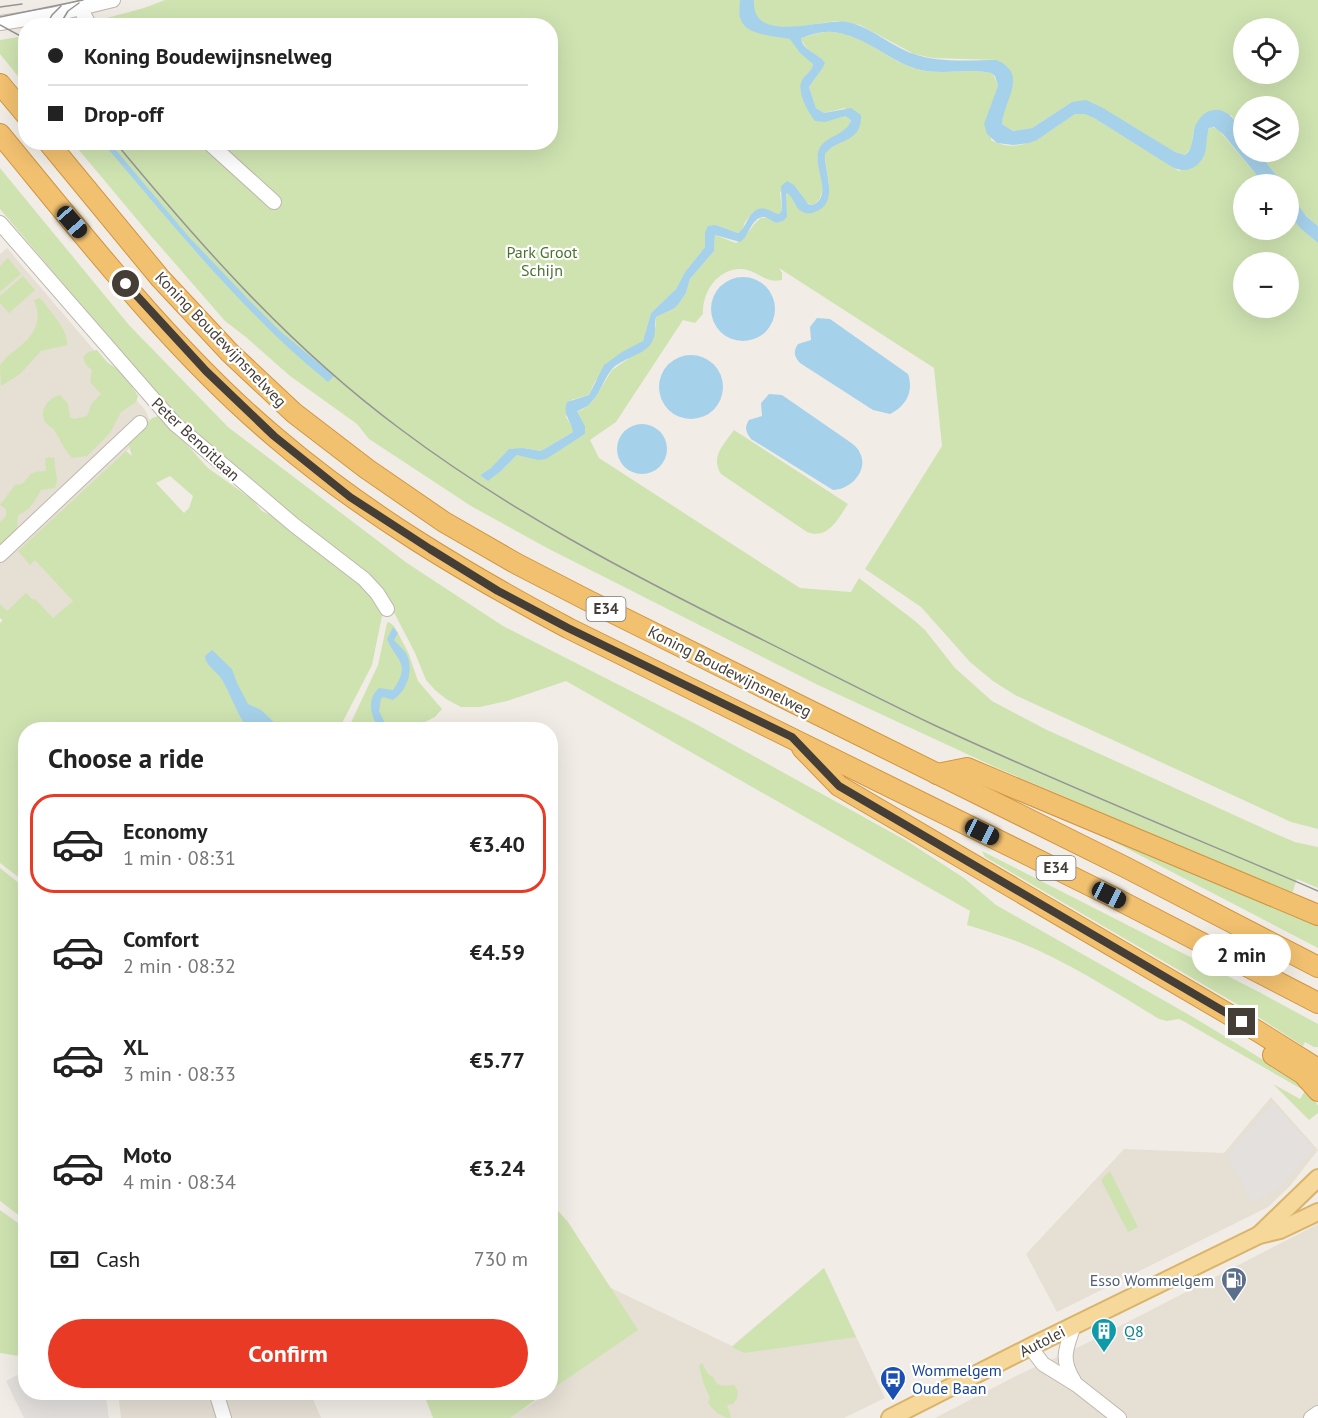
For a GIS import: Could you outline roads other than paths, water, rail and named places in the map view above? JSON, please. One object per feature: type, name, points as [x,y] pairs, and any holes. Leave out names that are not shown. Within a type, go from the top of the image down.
[{"type":"highway","points":[[0,84],[18,105]]},
{"type":"highway","name":"Koning Boudewijnsnelweg","points":[[0,134],[139,300],[206,371],[274,436],[350,497],[498,591],[568,628],[1109,895],[1318,1003]]},
{"type":"highway","name":"Koning Boudewijnsnelweg","points":[[55,150],[160,278],[230,353],[294,413],[367,469],[444,522],[517,564],[1114,862],[1318,967]]},
{"type":"highway","points":[[792,737],[839,786],[1259,1032],[1318,1069]]},
{"type":"highway","points":[[937,774],[967,768],[1318,915]]},
{"type":"highway","points":[[1259,1032],[1273,1055],[1303,1074],[1318,1091]]},
{"type":"main road","name":"Autolei","points":[[1259,1235],[1318,1178]]},
{"type":"main road","name":"Autolei","points":[[891,1418],[1259,1235],[1280,1230],[1318,1212]]},
{"type":"street","points":[[27,18],[113,0]]},
{"type":"street","points":[[80,8],[86,18]]},
{"type":"street","points":[[0,23],[18,20]]},
{"type":"street","points":[[217,150],[274,202]]},
{"type":"street","name":"Peter Benoitlaan","points":[[0,224],[175,424],[294,525],[364,579],[387,609]]},
{"type":"street","name":"Peter Benoitlaan","points":[[0,555],[140,423]]},
{"type":"street","points":[[1074,1325],[1067,1347],[1065,1364],[1077,1385]]},
{"type":"street","points":[[1030,1347],[1043,1364],[1077,1385],[1119,1418]]},
{"type":"street","points":[[218,1400],[224,1418]]},
{"type":"street","points":[[1311,1418],[1318,1413]]},
{"type":"water","points":[[740,0],[754,0],[756,14],[764,22],[776,26],[847,22],[865,28],[905,51],[923,57],[997,60],[1012,73],[1012,88],[1002,124],[1013,131],[1032,128],[1072,102],[1086,100],[1175,152],[1185,155],[1191,148],[1196,125],[1202,116],[1211,110],[1222,111],[1233,118],[1233,146],[1214,127],[1209,128],[1205,153],[1200,162],[1187,170],[1177,169],[1085,114],[1075,114],[1029,143],[1013,145],[997,143],[987,134],[984,124],[998,86],[995,76],[991,73],[921,70],[899,62],[867,43],[844,34],[824,32],[801,38],[802,43],[825,63],[809,87],[816,108],[824,113],[851,108],[861,115],[858,131],[825,154],[829,194],[823,208],[815,212],[803,212],[787,193],[787,217],[783,221],[777,223],[765,217],[759,218],[740,242],[715,235],[714,251],[690,279],[686,293],[680,302],[675,308],[656,317],[655,334],[651,344],[612,369],[590,404],[577,411],[585,426],[585,434],[546,459],[538,460],[517,455],[488,481],[480,475],[491,468],[509,449],[523,448],[541,451],[573,432],[566,415],[567,402],[589,395],[604,365],[643,341],[651,313],[676,289],[685,272],[705,247],[705,232],[708,226],[716,225],[738,233],[755,210],[766,209],[779,214],[782,210],[781,186],[787,181],[794,185],[808,204],[813,205],[819,201],[822,188],[818,152],[825,142],[845,129],[851,120],[845,116],[825,122],[815,121],[806,107],[801,90],[802,80],[813,64],[800,53],[790,39],[755,32],[744,25],[740,15]]},
{"type":"water","points":[[109,150],[116,150],[189,237],[249,300],[280,331],[334,376],[328,382],[297,355],[238,298]]},
{"type":"water","points":[[1246,162],[1266,162],[1275,174],[1256,174]]},
{"type":"water","points":[[1299,206],[1318,226],[1318,243],[1301,229]]},
{"type":"water","points":[[743,277],[761,283],[769,291],[775,309],[769,327],[761,335],[743,341],[725,335],[717,327],[711,309],[717,291],[725,283]]},
{"type":"water","points":[[817,318],[830,319],[908,374],[909,392],[904,403],[896,411],[890,414],[873,410],[800,363],[795,356],[795,349],[798,344],[811,340],[810,327]]},
{"type":"water","points":[[691,355],[703,357],[714,364],[721,375],[723,387],[721,399],[714,410],[703,417],[691,419],[679,417],[668,410],[661,399],[659,387],[661,375],[668,364],[679,357]]},
{"type":"water","points":[[769,394],[782,395],[857,448],[862,466],[860,473],[851,483],[846,487],[833,490],[751,439],[746,425],[749,420],[762,416],[761,403]]},
{"type":"water","points":[[637,424],[647,424],[660,431],[667,444],[667,454],[660,467],[647,474],[637,474],[628,470],[621,463],[617,454],[617,444],[621,435],[628,428]]},
{"type":"water","points":[[393,627],[398,633],[394,640],[407,655],[410,667],[408,680],[398,696],[393,700],[383,697],[381,699],[379,711],[384,722],[376,722],[371,708],[372,697],[379,688],[393,690],[399,681],[402,668],[387,639]]},
{"type":"water","points":[[212,650],[232,669],[248,704],[261,710],[274,722],[243,722],[228,690],[205,656]]},
{"type":"tram line","points":[[0,17],[83,0]]},
{"type":"tram line","points":[[64,18],[68,11],[79,3]]},
{"type":"tram line","points":[[0,7],[22,4]]},
{"type":"tram line","points":[[50,18],[61,6]]},
{"type":"tram line","points":[[0,25],[18,35]]},
{"type":"tram line","points":[[122,150],[248,294],[321,364],[399,428],[483,487],[571,540],[661,589],[934,725],[1318,891]]},
{"type":"place","name":"Esso Wommelgem","points":[[1234,1303]]},
{"type":"place","name":"Q8","points":[[1104,1354]]},
{"type":"place","name":"Wommelgem Oude Baan","points":[[893,1402]]},
{"type":"park label","name":"Park Groot Schijn","points":[[542,261]]}]
